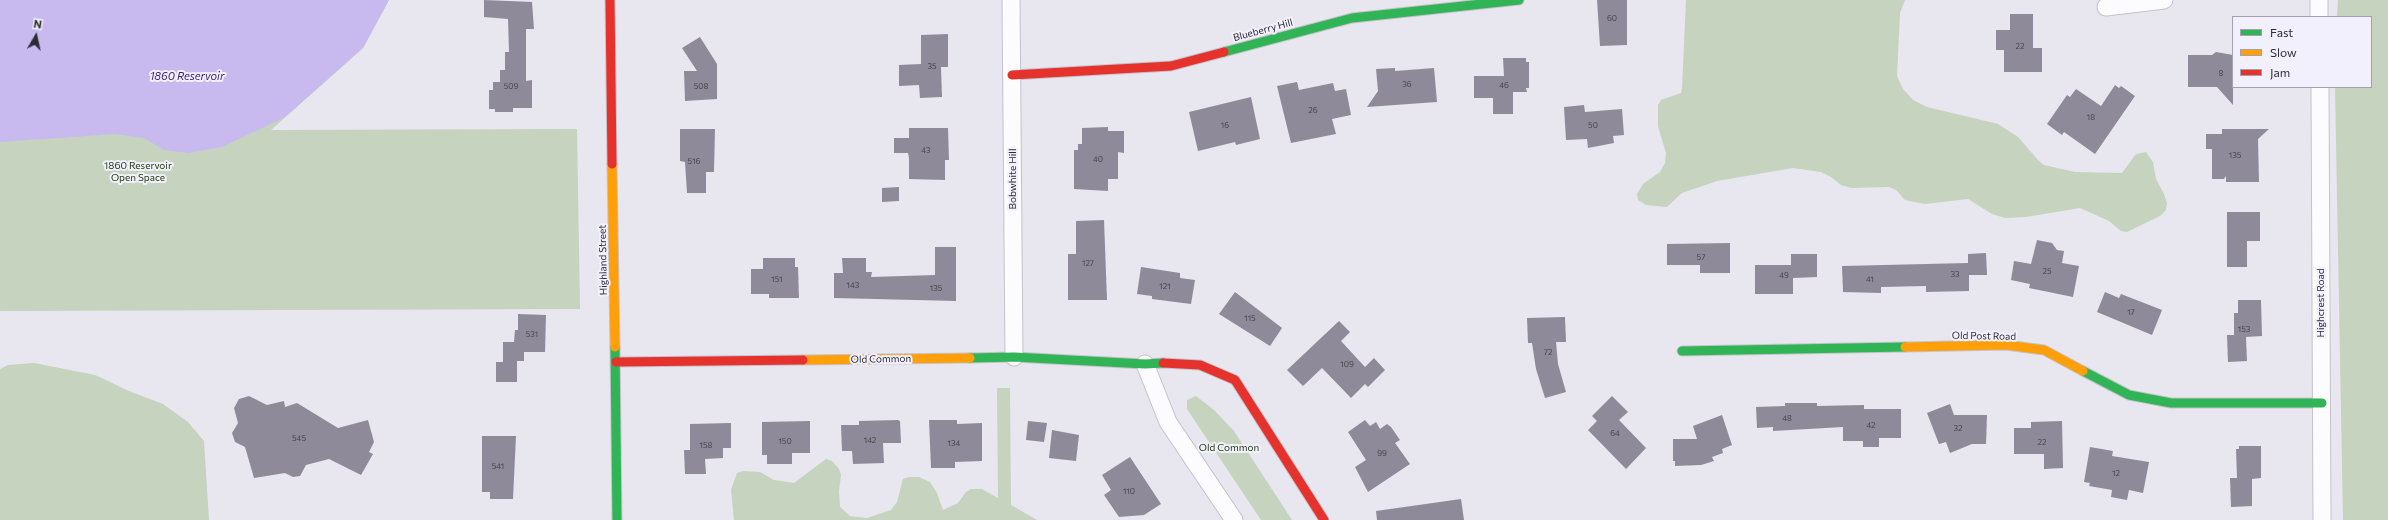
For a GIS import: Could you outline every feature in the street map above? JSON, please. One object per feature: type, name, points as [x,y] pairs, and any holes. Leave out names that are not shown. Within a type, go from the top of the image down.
[{"type":"street","name":"Highland Street","points":[[610,0],[617,520]]},
{"type":"street","name":"Bobwhite Hill","points":[[1011,0],[1014,358]]},
{"type":"street","name":"Blueberry Hill","points":[[1012,75],[1171,66],[1352,18],[1519,0]]},
{"type":"street","points":[[2106,7],[2164,0]]},
{"type":"street","points":[[2319,0],[2319,16]]},
{"type":"street","name":"Highcrest Road","points":[[2320,88],[2322,520]]},
{"type":"street","name":"Old Post Road","points":[[1682,351],[2006,345],[2044,350],[2129,395],[2171,402],[2322,404]]},
{"type":"street","name":"Old Common","points":[[616,362],[1014,358],[1145,364],[1173,362],[1200,365],[1234,380],[1324,520]]},
{"type":"street","points":[[1145,364],[1168,422],[1234,520]]},
{"type":"green space","name":"1860 Reservoir Open Space","points":[[0,0],[389,0],[363,48],[271,130],[577,129],[580,309],[0,311]]},
{"type":"green space","points":[[1686,0],[1905,0],[1900,13],[1897,76],[1903,89],[1913,100],[1927,107],[1998,124],[2018,137],[2044,165],[2075,172],[2122,173],[2136,154],[2146,152],[2153,162],[2156,179],[2167,203],[2166,210],[2160,216],[2127,232],[2121,231],[2109,221],[2080,208],[2026,217],[2005,218],[1992,214],[1968,199],[1925,204],[1905,200],[1896,190],[1889,187],[1851,188],[1841,185],[1831,177],[1821,172],[1793,168],[1717,181],[1682,193],[1667,207],[1646,205],[1638,200],[1637,194],[1643,184],[1660,172],[1665,163],[1666,153],[1658,126],[1658,105],[1661,100],[1681,93],[1682,89]]},
{"type":"green space","points":[[2338,0],[2388,0],[2388,520],[2343,520],[2335,88],[2372,88],[2372,16],[2337,16]]},
{"type":"green space","points":[[34,363],[95,375],[129,391],[163,404],[188,422],[204,441],[209,520],[0,520],[0,369],[8,365]]},
{"type":"green space","points":[[997,388],[1010,388],[1011,505],[1037,520],[734,520],[731,490],[737,473],[743,471],[760,472],[774,480],[794,483],[826,459],[832,461],[839,469],[841,475],[839,491],[840,507],[850,516],[867,518],[891,510],[897,502],[903,479],[909,477],[919,477],[930,482],[937,493],[943,510],[958,503],[966,492],[971,489],[982,489],[998,498]]},
{"type":"green space","name":"Old Common","points":[[1196,396],[1214,410],[1234,431],[1292,520],[1261,520],[1187,409],[1187,400]]},
{"type":"water","name":"1860 Reservoir","points":[[0,0],[389,0],[363,48],[285,117],[222,147],[188,153],[164,150],[144,138],[115,134],[0,142]]},
{"type":"building","points":[[484,0],[532,2],[534,29],[526,29],[526,81],[532,80],[532,108],[513,108],[513,112],[495,112],[495,109],[489,109],[489,90],[493,90],[493,82],[500,82],[500,70],[505,70],[505,52],[509,52],[508,19],[484,17]]},
{"type":"building","points":[[1597,0],[1627,0],[1627,45],[1600,46]]},
{"type":"building","points":[[2010,14],[2033,14],[2033,48],[2042,48],[2042,72],[2004,72],[2004,50],[1996,50],[1996,30],[2010,30]]},
{"type":"building","points":[[948,34],[948,67],[941,67],[942,97],[920,98],[919,85],[899,86],[899,65],[921,64],[921,35]]},
{"type":"building","points":[[700,37],[717,64],[717,99],[685,101],[684,71],[697,71],[682,48]]},
{"type":"building","points":[[2216,52],[2232,55],[2233,105],[2217,87],[2188,87],[2188,55],[2212,55]]},
{"type":"building","points":[[1503,58],[1526,58],[1526,62],[1529,62],[1529,88],[1526,88],[1527,92],[1513,92],[1513,114],[1493,114],[1493,98],[1474,98],[1474,76],[1504,76]]},
{"type":"building","points":[[1395,68],[1395,71],[1434,68],[1437,102],[1367,107],[1378,91],[1376,69]]},
{"type":"building","points":[[1297,82],[1299,90],[1333,83],[1335,91],[1346,89],[1351,115],[1332,119],[1336,134],[1291,143],[1277,86]]},
{"type":"building","points":[[2115,85],[2119,88],[2121,86],[2135,96],[2095,154],[2064,132],[2062,135],[2047,124],[2067,95],[2070,97],[2076,89],[2101,106]]},
{"type":"building","points":[[1251,97],[1260,139],[1236,145],[1235,142],[1198,151],[1189,112]]},
{"type":"building","points":[[1584,105],[1585,112],[1622,109],[1624,135],[1613,136],[1614,143],[1588,148],[1587,139],[1566,140],[1564,107]]},
{"type":"building","points":[[1108,127],[1108,131],[1124,131],[1124,153],[1118,152],[1118,179],[1108,179],[1108,191],[1074,189],[1074,150],[1078,150],[1078,144],[1082,144],[1082,128]]},
{"type":"building","points":[[909,128],[948,128],[949,160],[945,160],[945,180],[909,179],[908,153],[894,153],[894,138],[909,138]]},
{"type":"building","points":[[680,129],[715,129],[714,172],[706,172],[706,193],[687,193],[685,162],[680,161]]},
{"type":"building","points":[[2222,129],[2269,129],[2258,139],[2259,182],[2226,182],[2226,176],[2224,179],[2212,179],[2212,149],[2206,149],[2206,134],[2222,134]]},
{"type":"building","points":[[899,187],[899,201],[882,202],[882,188]]},
{"type":"building","points":[[2227,212],[2260,212],[2260,241],[2247,241],[2247,267],[2227,267]]},
{"type":"building","points":[[1104,220],[1107,300],[1068,300],[1068,254],[1076,254],[1076,221]]},
{"type":"building","points":[[2037,240],[2052,243],[2057,250],[2064,251],[2062,263],[2079,266],[2073,297],[2029,288],[2030,284],[2011,280],[2014,261],[2031,264]]},
{"type":"building","points":[[1730,243],[1730,273],[1700,273],[1700,265],[1667,265],[1667,244]]},
{"type":"building","points":[[935,247],[956,247],[956,301],[834,298],[834,273],[843,273],[842,258],[866,258],[866,272],[872,272],[871,277],[935,275]]},
{"type":"building","points":[[1986,253],[1987,275],[1969,275],[1969,291],[1926,292],[1926,286],[1881,287],[1881,293],[1843,292],[1842,266],[1968,263],[1968,254]]},
{"type":"building","points":[[1791,254],[1817,254],[1817,277],[1793,278],[1793,294],[1755,294],[1755,265],[1791,265]]},
{"type":"building","points":[[763,258],[795,258],[795,267],[798,267],[799,298],[769,298],[769,294],[751,294],[751,269],[763,269]]},
{"type":"building","points":[[1141,267],[1180,273],[1180,278],[1195,280],[1191,304],[1152,299],[1152,296],[1137,294]]},
{"type":"building","points":[[1235,292],[1282,328],[1270,346],[1219,314]]},
{"type":"building","points":[[2105,292],[2119,298],[2121,294],[2162,310],[2152,335],[2097,312]]},
{"type":"building","points":[[2238,300],[2261,300],[2262,336],[2246,337],[2247,361],[2228,362],[2227,335],[2234,335],[2234,313],[2238,313]]},
{"type":"building","points":[[518,314],[546,315],[545,352],[524,352],[524,361],[517,361],[517,382],[496,382],[496,362],[503,362],[503,342],[514,342],[515,330],[518,330]]},
{"type":"building","points":[[1565,317],[1566,342],[1556,342],[1558,364],[1566,392],[1545,398],[1536,369],[1532,343],[1528,343],[1527,318]]},
{"type":"building","points":[[1339,321],[1350,332],[1341,341],[1365,367],[1374,358],[1385,370],[1368,387],[1365,384],[1351,398],[1322,368],[1303,386],[1287,370]]},
{"type":"building","points":[[249,396],[267,405],[284,401],[285,407],[297,403],[338,428],[368,420],[374,442],[369,452],[373,454],[361,475],[329,459],[306,465],[300,476],[293,477],[285,473],[254,478],[245,447],[235,442],[232,433],[238,423],[234,408],[239,399]]},
{"type":"building","points":[[1612,396],[1628,412],[1619,420],[1646,448],[1626,469],[1588,430],[1597,421],[1592,416]]},
{"type":"building","points":[[1785,403],[1817,403],[1817,406],[1864,405],[1864,409],[1901,409],[1901,438],[1879,438],[1879,447],[1863,447],[1863,441],[1843,441],[1843,427],[1773,431],[1773,427],[1757,428],[1756,407],[1785,406]]},
{"type":"building","points":[[1950,404],[1954,415],[1987,415],[1986,444],[1972,444],[1950,453],[1946,442],[1939,444],[1927,413]]},
{"type":"building","points":[[1722,415],[1732,445],[1722,449],[1723,453],[1712,457],[1714,461],[1701,465],[1675,466],[1675,461],[1673,461],[1673,439],[1697,439],[1693,426]]},
{"type":"building","points":[[929,420],[957,420],[957,424],[982,423],[982,461],[955,462],[955,468],[931,468]]},
{"type":"building","points":[[1365,420],[1370,426],[1376,422],[1380,429],[1387,424],[1391,427],[1400,440],[1395,443],[1410,464],[1368,492],[1355,467],[1366,460],[1348,432]]},
{"type":"building","points":[[810,421],[810,453],[792,453],[792,464],[767,464],[767,455],[762,455],[762,422]]},
{"type":"building","points":[[859,421],[900,421],[901,443],[883,443],[884,463],[853,464],[852,451],[842,451],[841,425],[859,425]]},
{"type":"building","points":[[1028,421],[1047,423],[1044,442],[1026,440]]},
{"type":"building","points":[[2062,421],[2063,468],[2044,469],[2044,454],[2014,454],[2014,428],[2031,428],[2031,422]]},
{"type":"building","points":[[731,423],[731,448],[723,448],[723,458],[705,459],[706,474],[685,474],[684,450],[690,450],[690,424]]},
{"type":"building","points":[[1052,430],[1079,435],[1076,461],[1049,458]]},
{"type":"building","points":[[482,436],[516,436],[513,499],[490,499],[490,492],[482,492]]},
{"type":"building","points":[[2239,446],[2261,446],[2261,478],[2252,479],[2252,506],[2231,507],[2230,478],[2237,478],[2236,449],[2239,449]]},
{"type":"building","points":[[2090,447],[2113,451],[2112,456],[2149,462],[2143,493],[2129,490],[2127,500],[2111,497],[2112,490],[2089,486],[2090,483],[2084,482]]},
{"type":"building","points":[[1130,457],[1161,504],[1144,515],[1119,517],[1104,495],[1111,490],[1102,475]]},
{"type":"building","points":[[1461,499],[1464,520],[1377,520],[1376,511]]},
{"type":"traffic: fast","points":[[1224,52],[1352,18],[1519,0]]},
{"type":"traffic: fast","points":[[615,347],[617,520]]},
{"type":"traffic: fast","points":[[1682,351],[1905,347]]},
{"type":"traffic: fast","points":[[970,358],[1014,357],[1145,364],[1163,363]]},
{"type":"traffic: fast","points":[[2083,371],[2129,395],[2171,403],[2322,403]]},
{"type":"traffic: slow","points":[[612,164],[615,347]]},
{"type":"traffic: slow","points":[[1905,347],[2006,345],[2044,350],[2083,371]]},
{"type":"traffic: slow","points":[[803,360],[970,358]]},
{"type":"traffic: jam","points":[[610,0],[612,164]]},
{"type":"traffic: jam","points":[[1012,75],[1171,66],[1224,52]]},
{"type":"traffic: jam","points":[[616,362],[803,360]]},
{"type":"traffic: jam","points":[[1163,363],[1200,365],[1235,380],[1324,520]]}]
